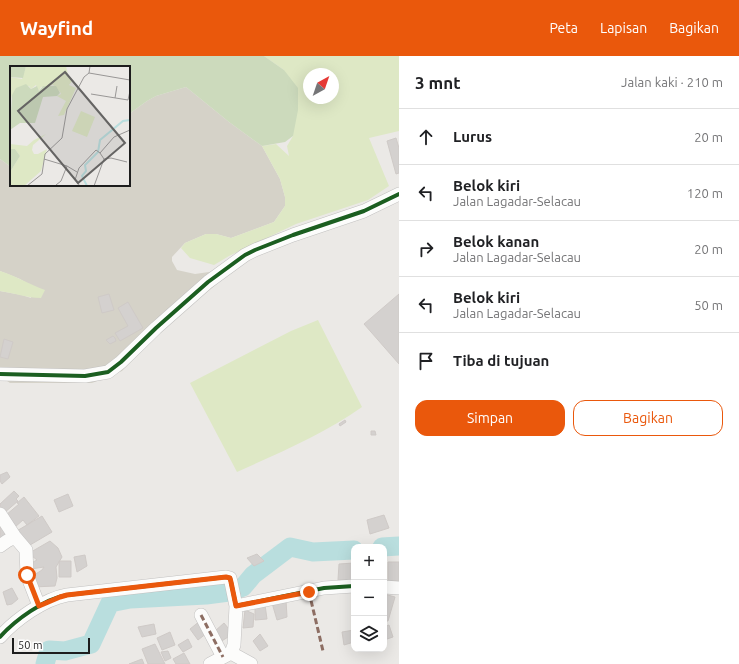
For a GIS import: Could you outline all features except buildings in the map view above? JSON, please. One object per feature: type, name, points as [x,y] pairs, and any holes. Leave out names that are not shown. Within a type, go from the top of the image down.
[{"type":"street","points":[[0,374],[79,376],[108,372],[121,362],[156,328],[208,282],[245,255],[293,235],[364,211],[399,194]]},
{"type":"street","points":[[0,514],[15,537],[26,550],[27,575],[38,601]]},
{"type":"street","points":[[0,546],[7,540],[15,537]]},
{"type":"street","points":[[0,638],[38,601],[67,595],[226,577],[230,580],[235,604],[234,645],[227,655],[210,664]]},
{"type":"street","points":[[235,604],[324,588],[351,586]]},
{"type":"street","points":[[387,587],[399,588]]},
{"type":"street","points":[[201,615],[227,655],[251,664]]},
{"type":"shaded area","points":[[186,87],[229,122],[262,146],[280,179],[285,197],[285,206],[274,222],[231,238],[216,234],[206,234],[185,243],[172,257],[172,261],[177,270],[195,274],[216,271],[224,278],[167,325],[122,371],[92,383],[10,383],[0,376],[0,291],[31,298],[28,284],[0,271],[0,159],[10,166],[10,186],[130,186],[130,113],[156,96]]},
{"type":"green space","points":[[0,56],[264,56],[284,70],[298,88],[298,110],[293,136],[285,142],[262,146],[229,122],[186,87],[156,96],[130,113],[130,66],[10,66],[10,166],[0,159]]},
{"type":"green space","points":[[264,56],[399,56],[399,131],[369,138],[389,186],[368,200],[296,224],[229,256],[214,265],[190,258],[181,248],[185,243],[206,234],[216,234],[231,238],[274,222],[285,206],[285,197],[280,179],[262,146],[276,144],[289,156],[287,146],[293,136],[284,70]]},
{"type":"green space","points":[[0,271],[45,290],[41,298],[0,291]]},
{"type":"green space","points":[[318,320],[362,407],[317,434],[237,472],[190,383],[291,331]]},
{"type":"waterway","points":[[387,547],[399,546]]},
{"type":"waterway","points":[[45,664],[49,650],[65,651],[91,644],[110,603],[130,599],[206,595],[229,592],[243,587],[253,575],[290,547],[313,552],[351,550]]},
{"type":"marked path","points":[[309,592],[323,651]]},
{"type":"marked path","points":[[201,615],[223,657]]},
{"type":"cycle path","points":[[0,374],[85,376],[108,372],[121,362],[156,328],[208,282],[245,255],[293,235],[364,211],[399,194]]},
{"type":"cycle path","points":[[0,637],[6,630],[30,611],[58,597],[67,595],[226,577],[230,578],[236,606],[324,588],[351,586]]},
{"type":"route","points":[[27,575],[39,606],[67,595],[226,577],[230,578],[236,606],[309,592]]}]
